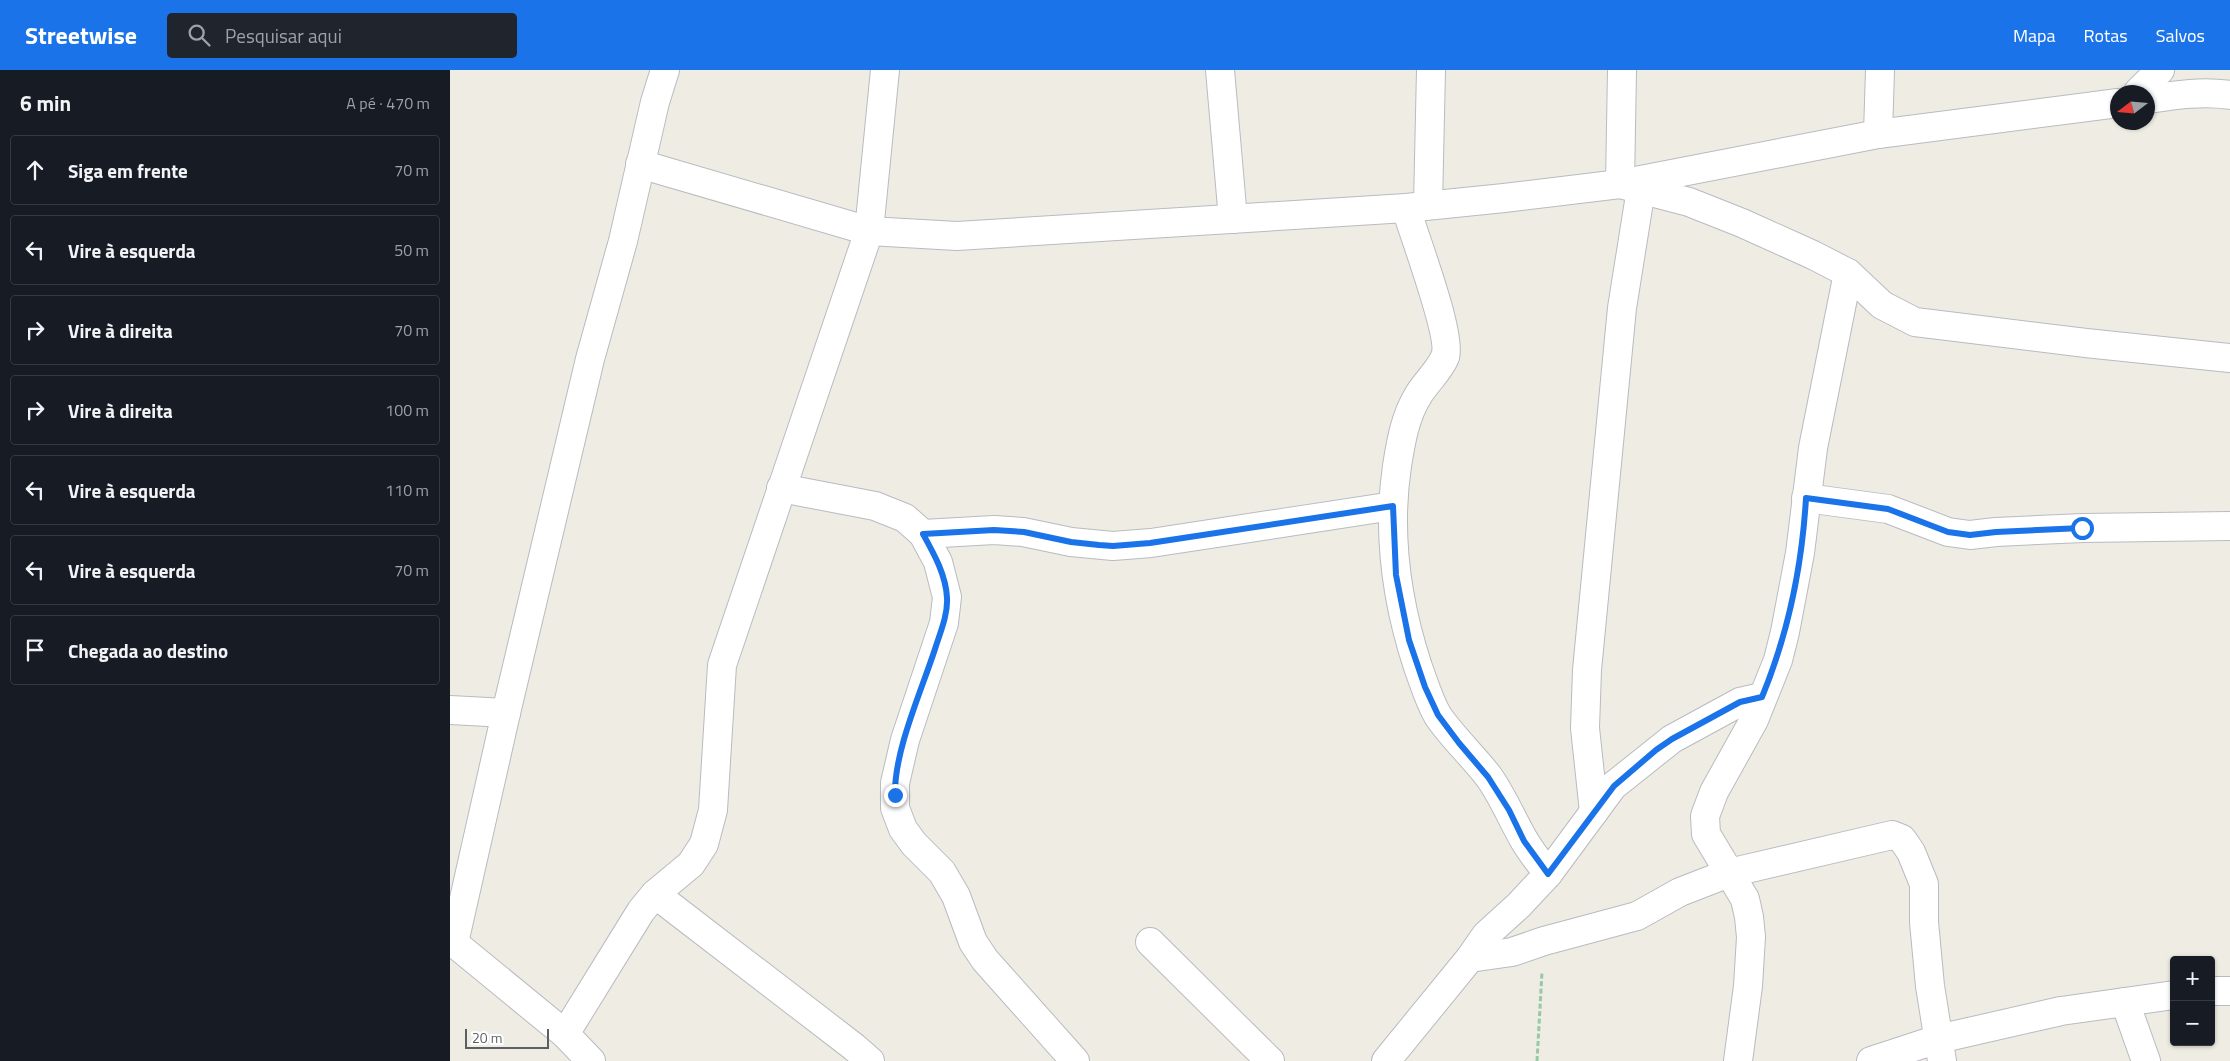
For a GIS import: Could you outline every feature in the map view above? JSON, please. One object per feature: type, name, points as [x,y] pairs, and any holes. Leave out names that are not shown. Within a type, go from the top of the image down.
[{"type":"street","points":[[591,1061],[565,1034],[452,942],[588,369],[665,70]]},
{"type":"street","points":[[565,1034],[641,911],[655,894],[692,864],[704,844],[713,810],[722,665],[869,231],[885,70]]},
{"type":"street","points":[[1220,70],[1233,219]]},
{"type":"street","points":[[1431,70],[1417,206],[1443,326],[1446,354],[1435,374],[1419,394],[1406,421],[1397,466],[1393,506],[1396,575],[1409,640],[1425,687],[1438,715],[1488,777],[1509,810],[1524,841],[1548,874]]},
{"type":"street","points":[[1594,812],[1585,728],[1587,670],[1622,308],[1630,186],[1622,70]]},
{"type":"street","points":[[1878,134],[1880,70]]},
{"type":"street","points":[[2145,85],[2160,70]]},
{"type":"street","points":[[2155,98],[2210,92],[2230,95]]},
{"type":"street","points":[[640,164],[869,231],[957,236],[1417,206],[1630,186],[1878,134],[2110,104]]},
{"type":"street","points":[[1630,186],[1689,202],[1742,222],[1848,273],[1882,305],[1915,322],[2230,358]]},
{"type":"street","points":[[1738,1061],[1748,986],[1751,937],[1745,899],[1706,834],[1705,816],[1714,792],[1754,720],[1778,660],[1800,553],[1813,448],[1848,273]]},
{"type":"street","points":[[781,488],[875,506],[905,518],[923,534],[938,562],[947,598],[944,623],[905,740],[894,783],[895,808],[903,829],[914,844],[942,872],[956,896],[973,942],[981,954],[1076,1061]]},
{"type":"street","points":[[1806,498],[1888,509],[1948,532],[1970,535],[2082,528],[2230,526]]},
{"type":"street","points":[[923,534],[994,530],[1024,532],[1071,542],[1113,546],[1150,543],[1393,506]]},
{"type":"street","points":[[1386,1061],[1470,958],[1486,935],[1519,905],[1548,874],[1614,786],[1672,739],[1740,702],[1762,697]]},
{"type":"street","points":[[450,710],[506,713]]},
{"type":"street","points":[[1470,958],[1512,952],[1544,941],[1637,916],[1680,892],[1729,873],[1892,835],[1902,839],[1911,852],[1924,884],[1924,922],[1930,986],[1940,1050]]},
{"type":"street","points":[[655,894],[854,1046],[870,1061]]},
{"type":"street","points":[[1150,942],[1270,1061]]},
{"type":"street","points":[[2215,992],[2230,991]]},
{"type":"street","points":[[1872,1061],[1940,1050],[2061,1011],[2170,996]]},
{"type":"street","points":[[2125,1002],[2146,1061]]},
{"type":"path","points":[[1537,1061],[1544,941]]},
{"type":"route","points":[[895,795],[894,783],[905,740],[944,623],[947,598],[938,562],[923,534],[994,530],[1024,532],[1071,542],[1113,546],[1150,543],[1393,506],[1396,575],[1409,640],[1425,687],[1438,715],[1488,777],[1509,810],[1524,841],[1548,874],[1614,786],[1656,750],[1710,717],[1740,702],[1762,697],[1778,660],[1785,632],[1800,553],[1806,498],[1888,509],[1948,532],[1970,535],[2082,528]]}]
